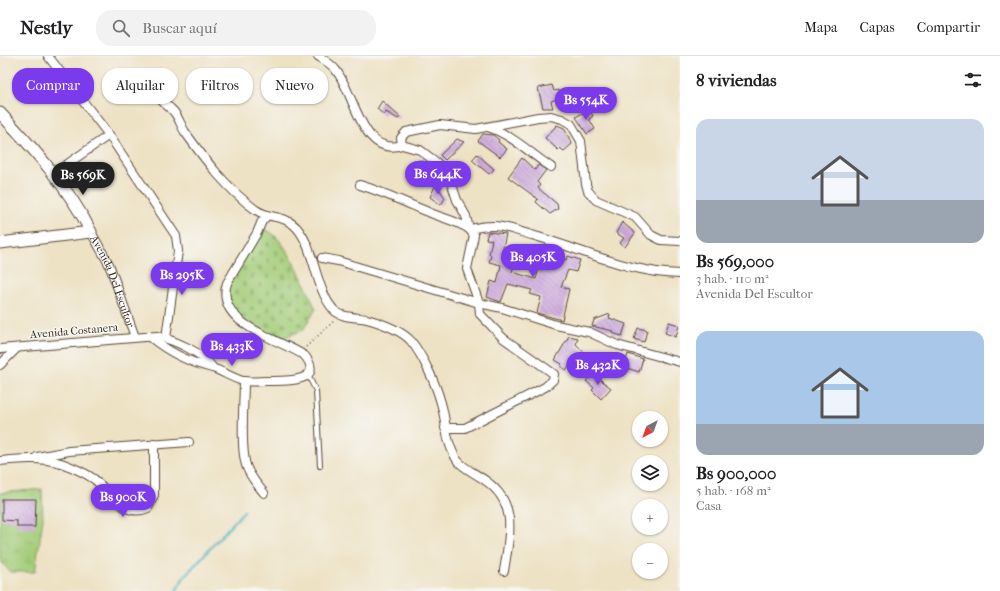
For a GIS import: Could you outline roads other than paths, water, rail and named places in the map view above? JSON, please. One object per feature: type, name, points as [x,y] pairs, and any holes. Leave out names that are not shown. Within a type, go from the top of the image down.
[{"type":"street","points":[[318,56],[336,70],[360,120],[372,139],[386,148],[393,148],[402,145],[420,150],[436,162],[449,176],[457,200],[466,216],[469,229]]},
{"type":"street","points":[[49,57],[109,135],[176,236],[178,251],[166,338],[202,358],[224,375],[244,381],[295,381],[308,375],[310,370],[309,361],[300,353],[252,329],[240,320],[231,310],[224,292],[227,283],[257,233],[262,221],[267,216]]},
{"type":"street","points":[[166,104],[173,111],[184,130],[219,175],[255,209],[267,216],[285,218],[297,229],[303,238],[333,310],[340,314],[368,319],[386,325],[410,340],[420,355],[441,403],[447,439],[457,460],[487,481],[503,496],[509,516],[510,533],[504,571]]},
{"type":"street","name":"Avenida Del Escultor","points":[[0,113],[53,174],[84,218],[109,264],[135,337]]},
{"type":"street","points":[[402,145],[403,134],[410,130],[420,130],[440,125],[476,130],[524,119],[551,116],[562,119],[571,124],[581,141],[586,184],[588,191],[596,200],[636,217],[651,235],[661,240],[680,241]]},
{"type":"street","points":[[488,127],[498,130],[515,140],[551,167]]},
{"type":"street","points":[[53,174],[109,135]]},
{"type":"street","points":[[360,185],[396,197],[428,212],[459,222],[469,229],[474,235],[467,269],[479,303],[480,314],[504,338],[554,374],[553,380],[545,387],[464,428],[445,428]]},
{"type":"street","points":[[469,229],[490,226],[508,228],[557,242],[609,261],[657,272],[680,274]]},
{"type":"street","points":[[0,243],[92,232]]},
{"type":"street","points":[[322,258],[338,261],[556,325],[589,332],[618,345],[680,362]]},
{"type":"street","points":[[149,336],[164,349],[181,358],[203,367],[213,368]]},
{"type":"street","name":"Avenida Costanera","points":[[0,349],[149,336],[166,338]]},
{"type":"street","points":[[0,364],[17,348]]},
{"type":"street","points":[[244,381],[243,450],[245,464],[252,478],[264,493]]},
{"type":"street","points":[[0,461],[34,458],[68,451],[190,442]]},
{"type":"street","points":[[34,458],[59,463],[80,471],[97,482],[113,500],[126,509],[141,512],[148,508],[154,495],[154,444]]},
{"type":"lane","points":[[308,375],[316,391],[320,466]]},
{"type":"waterway","points":[[176,591],[184,577],[244,511]]}]
